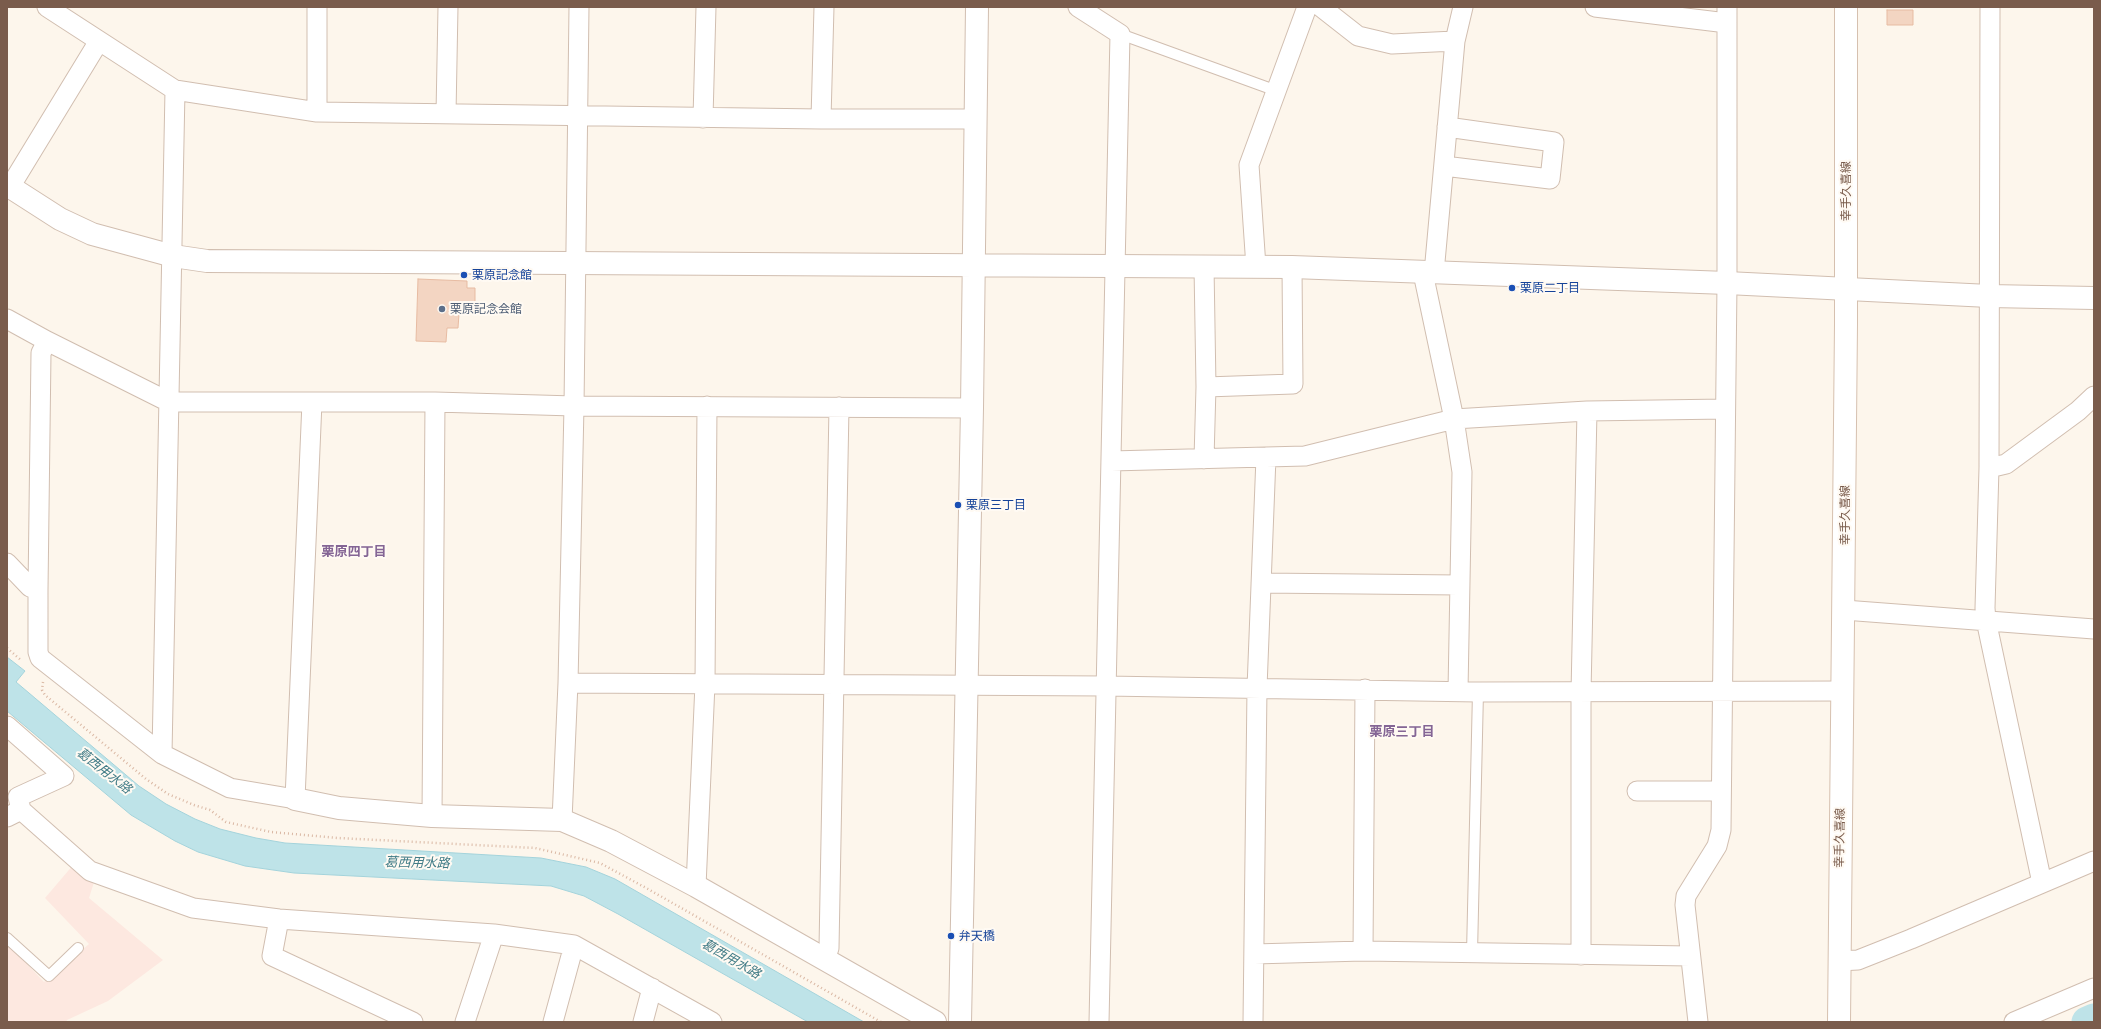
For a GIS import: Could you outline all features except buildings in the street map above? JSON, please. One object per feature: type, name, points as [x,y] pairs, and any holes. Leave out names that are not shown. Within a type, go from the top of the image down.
[{"type":"street","points":[[47,7],[175,90],[317,112],[821,120],[976,119]]},
{"type":"street","points":[[317,7],[317,112]]},
{"type":"street","points":[[446,114],[448,7]]},
{"type":"street","points":[[562,820],[568,683],[577,264],[579,7]]},
{"type":"street","points":[[703,118],[706,7]]},
{"type":"street","points":[[821,120],[824,7]]},
{"type":"street","points":[[960,1022],[965,685],[972,408],[977,7]]},
{"type":"street","points":[[1078,7],[1120,34],[1099,1022]]},
{"type":"street","points":[[1256,267],[1249,165],[1307,7]]},
{"type":"street","points":[[1321,7],[1358,36],[1392,44],[1455,41]]},
{"type":"street","points":[[1458,691],[1462,472],[1428,273],[1444,166],[1455,41],[1463,7]]},
{"type":"street","points":[[1595,7],[1727,15],[1725,409],[1720,838],[1686,896],[1685,905],[1698,1022]]},
{"type":"street","name":"幸手久喜線","points":[[1839,1022],[1844,610],[1846,7]]},
{"type":"street","points":[[1990,7],[1989,468],[1986,620],[2042,883]]},
{"type":"street","points":[[99,41],[8,186],[60,219],[92,234],[173,256],[207,261],[1292,267],[1726,283],[1989,296],[2094,298]]},
{"type":"street","points":[[162,754],[173,256],[175,90]]},
{"type":"street","points":[[1444,166],[1550,179],[1554,142],[1447,127]]},
{"type":"street","points":[[1204,266],[1206,387],[1204,459]]},
{"type":"street","points":[[1206,387],[1293,384],[1292,267]]},
{"type":"street","points":[[7,319],[47,342],[169,402],[436,402],[574,406],[972,408]]},
{"type":"street","points":[[47,342],[41,353],[38,652],[40,658],[162,754],[230,788],[339,808],[432,816],[562,820],[611,840],[696,886],[935,1022]]},
{"type":"street","points":[[1989,468],[2006,464],[2078,411],[2094,396]]},
{"type":"street","points":[[295,799],[312,402]]},
{"type":"street","points":[[432,816],[436,402]]},
{"type":"street","points":[[696,886],[705,684],[707,406]]},
{"type":"street","points":[[825,960],[829,948],[839,407]]},
{"type":"street","points":[[1110,461],[1305,456],[1454,419],[1587,411],[1725,409]]},
{"type":"street","points":[[1581,954],[1581,693],[1587,411]]},
{"type":"street","points":[[1253,1022],[1257,688],[1266,457]]},
{"type":"street","points":[[7,563],[30,587],[38,590]]},
{"type":"street","points":[[1261,583],[1459,586]]},
{"type":"street","points":[[1844,610],[2094,629]]},
{"type":"street","points":[[568,683],[1106,686],[1581,693],[1842,692]]},
{"type":"street","points":[[1363,951],[1364,690]]},
{"type":"street","points":[[7,726],[64,776],[18,797],[14,813],[90,871],[193,908],[279,919],[494,934],[574,945],[712,1022]]},
{"type":"street","points":[[1636,791],[1721,791]]},
{"type":"street","points":[[1839,961],[1858,960],[2094,861]]},
{"type":"street","points":[[279,919],[272,956],[413,1022]]},
{"type":"street","points":[[465,1022],[494,934]]},
{"type":"street","points":[[553,1022],[574,945]]},
{"type":"street","points":[[1254,954],[1363,951],[1690,956]]},
{"type":"street","points":[[643,1022],[652,988]]},
{"type":"street","points":[[2014,1022],[2094,988]]},
{"type":"lane","points":[[1120,34],[1277,91]]},
{"type":"lane","points":[[1472,953],[1478,692]]},
{"type":"lane","points":[[7,938],[49,976],[78,948]]},
{"type":"path","points":[[42,678],[42,690],[45,695],[146,779],[168,794],[210,810],[226,822],[271,832],[338,838],[534,848],[600,863],[648,888],[881,1022]]},
{"type":"shaded area","points":[[74,864],[95,879],[89,898],[163,960],[108,1001],[67,1020],[66,1022],[7,1022],[7,943],[44,982],[89,944],[45,898]]},
{"type":"water","points":[[7,657],[25,671],[16,682],[139,786],[166,804],[195,819],[220,829],[256,838],[285,843],[541,858],[586,867],[615,879],[864,1022],[808,1022],[584,896],[551,886],[294,873],[245,866],[198,852],[175,841],[131,815],[7,711]]},
{"type":"waterway","name":"葛西用水路","points":[[2087,1022],[2094,1019]]},
{"type":"place","name":"栗原記念館","points":[[464,275]]},
{"type":"place","name":"栗原二丁目","points":[[1512,288]]},
{"type":"place","name":"栗原記念会館","points":[[442,309]]},
{"type":"place","name":"栗原三丁目","points":[[958,505]]},
{"type":"place","name":"弁天橋","points":[[951,936]]},
{"type":"district","name":"栗原四丁目","points":[[354,552]]},
{"type":"district","name":"栗原三丁目","points":[[1402,732]]}]
